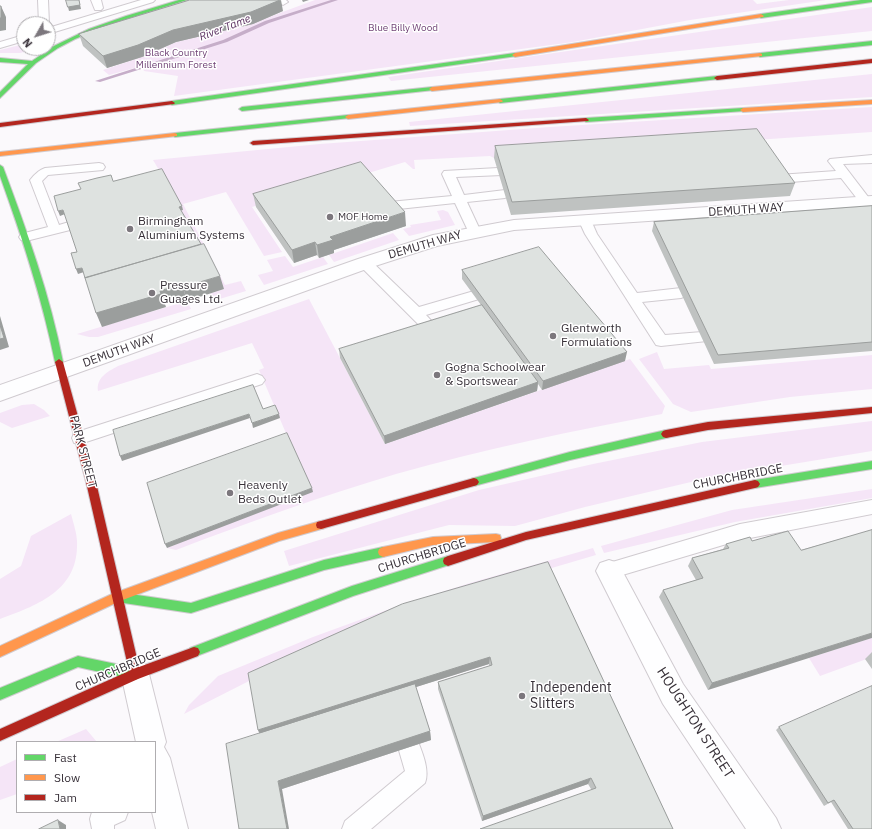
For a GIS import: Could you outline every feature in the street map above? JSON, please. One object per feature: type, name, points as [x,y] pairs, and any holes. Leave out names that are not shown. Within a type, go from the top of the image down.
[{"type":"main road","points":[[0,125],[174,103],[602,42],[655,32],[872,0]]},
{"type":"main road","points":[[0,96],[13,80],[32,63],[70,38],[113,21],[182,4]]},
{"type":"main road","points":[[228,110],[868,43]]},
{"type":"main road","points":[[0,60],[32,63]]},
{"type":"main road","points":[[0,154],[872,62]]},
{"type":"main road","points":[[244,143],[524,123],[872,102]]},
{"type":"main road","points":[[0,134],[39,130]]},
{"type":"main road","name":"PARK STREET","points":[[2,165],[26,238],[55,340],[61,372],[80,438],[135,674]]},
{"type":"main road","points":[[0,652],[116,597],[278,537],[537,464],[626,442],[708,426],[872,410]]},
{"type":"main road","name":"CHURCHBRIDGE","points":[[0,736],[135,674],[352,591],[526,536],[739,487],[872,465]]},
{"type":"main road","points":[[116,597],[192,608],[324,565],[433,541],[526,536]]},
{"type":"main road","points":[[0,694],[78,661],[135,674]]},
{"type":"street","name":"DEMUTH WAY","points":[[0,393],[222,313],[433,241],[514,225],[869,201]]},
{"type":"street","name":"HOUGHTON STREET","points":[[609,571],[673,694],[765,829]]},
{"type":"street","name":"PARK STREET","points":[[135,674],[151,741]]},
{"type":"street","points":[[156,767],[159,793],[172,829]]},
{"type":"lane","points":[[43,0],[44,16]]},
{"type":"lane","points":[[56,29],[150,0]]},
{"type":"lane","points":[[128,17],[136,24]]},
{"type":"lane","points":[[113,21],[123,29]]},
{"type":"lane","points":[[100,26],[109,33]]},
{"type":"lane","points":[[0,34],[16,32]]},
{"type":"lane","points":[[0,45],[16,40]]},
{"type":"lane","points":[[869,201],[834,161],[872,159]]},
{"type":"lane","points":[[55,230],[36,180],[45,172],[99,167]]},
{"type":"lane","points":[[475,232],[448,174],[498,172]]},
{"type":"lane","points":[[778,179],[845,174]]},
{"type":"lane","points":[[389,206],[505,194]]},
{"type":"lane","points":[[585,221],[591,234],[661,341],[702,337]]},
{"type":"lane","points":[[26,238],[69,226]]},
{"type":"lane","points":[[365,263],[432,329]]},
{"type":"lane","points":[[632,298],[681,293]]},
{"type":"lane","points":[[416,313],[474,296]]},
{"type":"lane","points":[[80,438],[184,408],[257,380]]},
{"type":"lane","points":[[609,571],[740,532],[872,507]]},
{"type":"lane","points":[[353,829],[418,775],[409,747]]},
{"type":"lane","points":[[103,829],[101,819],[115,813]]},
{"type":"green space","points":[[315,0],[753,0],[757,4],[789,0],[826,0],[690,20],[573,42],[174,96],[178,76],[144,71],[142,66],[109,75],[103,70],[142,57],[176,42],[242,27]]},
{"type":"green space","points":[[872,7],[872,31],[391,81],[388,77]]},
{"type":"green space","points":[[16,46],[16,53],[0,53],[0,50]]},
{"type":"green space","points":[[872,74],[872,97],[410,126],[409,122]]},
{"type":"green space","points":[[872,107],[872,132],[494,158],[490,156],[414,160],[415,169],[405,162],[365,174],[363,172],[252,207],[282,252],[264,256],[226,192],[183,204],[225,285],[241,281],[246,291],[213,301],[209,294],[224,289],[180,211],[183,210],[153,160],[320,144],[550,127]]},
{"type":"green space","points":[[443,210],[448,212],[455,225],[409,236],[403,229],[411,227],[410,225],[441,220],[437,211]]},
{"type":"green space","points":[[393,233],[399,240],[334,262],[329,255]]},
{"type":"green space","points":[[285,256],[293,267],[323,257],[328,264],[264,285],[258,275],[273,271],[267,260]]},
{"type":"green space","points":[[309,299],[385,444],[630,359],[665,406],[662,414],[462,456],[396,474],[341,491],[231,529],[176,550],[167,548],[201,534],[288,438],[259,370],[264,368],[252,343],[98,391],[99,382],[106,373],[118,366]]},
{"type":"green space","points":[[187,301],[191,309],[98,337],[89,337],[77,334]]},
{"type":"green space","points":[[657,352],[664,369],[709,365],[711,369],[872,355],[872,389],[790,397],[691,412],[673,404],[639,359]]},
{"type":"green space","points":[[34,404],[50,416],[12,428],[0,422],[0,413],[22,405]]},
{"type":"green space","points":[[872,421],[872,451],[708,478],[585,507],[515,526],[449,525],[289,566],[284,551],[479,490],[593,464],[702,442]]},
{"type":"green space","points":[[872,489],[872,498],[735,522],[604,553],[601,546],[732,510]]},
{"type":"green space","points":[[71,514],[76,531],[77,547],[75,562],[69,575],[61,586],[51,595],[27,609],[0,619],[0,579],[21,566],[31,536]]},
{"type":"green space","points":[[593,548],[596,555],[402,612],[251,680],[184,714],[189,705],[218,676],[313,637],[395,607],[470,583]]},
{"type":"green space","points":[[872,638],[872,657],[820,676],[809,658]]},
{"type":"green space","points":[[86,729],[96,741],[58,741]]},
{"type":"green space","points":[[16,759],[16,794],[0,800],[0,767]]},
{"type":"building","points":[[66,0],[79,0],[80,5],[68,7]]},
{"type":"building","points":[[190,0],[280,0],[251,12],[173,30],[138,45],[103,56],[79,34]]},
{"type":"building","points":[[1,6],[1,18],[0,18]]},
{"type":"building","points":[[757,129],[795,183],[512,202],[495,146]]},
{"type":"building","name":"MOF Home","points":[[361,162],[405,212],[330,237],[333,240],[317,245],[315,242],[292,250],[253,194]]},
{"type":"building","name":"Birmingham Aluminium Systems","points":[[162,169],[182,206],[179,207],[201,244],[85,278],[82,268],[76,269],[71,253],[77,252],[63,210],[58,211],[54,196],[81,189],[78,183],[97,178],[111,175],[113,181]]},
{"type":"building","points":[[872,206],[872,342],[718,355],[654,222]]},
{"type":"building","points":[[204,244],[220,276],[183,287],[182,284],[160,291],[161,294],[96,313],[85,278]]},
{"type":"building","name":"Glentworth Formulations","points":[[539,247],[627,352],[543,381],[462,270]]},
{"type":"building","name":"Gogna Schoolwear & Sportswear","points":[[482,305],[538,382],[384,436],[339,349]]},
{"type":"building","points":[[0,325],[4,338],[0,339]]},
{"type":"building","points":[[253,385],[263,409],[275,405],[279,414],[252,423],[249,414],[120,456],[113,430]]},
{"type":"building","name":"Heavenly Beds Outlet","points":[[287,433],[312,488],[165,544],[147,483]]},
{"type":"building","points":[[872,530],[872,633],[712,683],[663,590],[703,578],[692,558],[729,548],[726,544],[750,537],[752,541],[788,531],[801,550]]},
{"type":"building","name":"Independent Slitters","points":[[548,562],[673,829],[480,829],[596,788],[591,778],[483,816],[438,682],[492,665],[490,657],[258,730],[248,673],[402,604]]},
{"type":"building","points":[[415,684],[430,731],[278,781],[287,829],[239,829],[226,744]]},
{"type":"building","points":[[872,686],[872,829],[853,829],[834,800],[828,803],[779,727]]},
{"type":"building","points":[[58,820],[60,829],[39,829]]},
{"type":"waterway","name":"River Tame","points":[[98,81],[225,41],[267,22],[336,0]]},
{"type":"traffic: fast","points":[[0,96],[34,62],[56,47],[73,38],[109,23],[184,0]]},
{"type":"traffic: fast","points":[[761,16],[872,0]]},
{"type":"traffic: fast","points":[[760,55],[872,43]]},
{"type":"traffic: fast","points":[[172,103],[515,55]]},
{"type":"traffic: fast","points":[[0,60],[32,63]]},
{"type":"traffic: fast","points":[[500,101],[717,78]]},
{"type":"traffic: fast","points":[[242,109],[432,89]]},
{"type":"traffic: fast","points":[[586,120],[743,110]]},
{"type":"traffic: fast","points":[[175,135],[348,117]]},
{"type":"traffic: fast","points":[[0,167],[26,239],[41,288],[59,362]]},
{"type":"traffic: fast","points":[[474,482],[570,456],[666,434]]},
{"type":"traffic: fast","points":[[755,484],[872,465]]},
{"type":"traffic: fast","points":[[117,597],[191,608],[324,565],[383,552]]},
{"type":"traffic: fast","points":[[194,652],[352,591],[448,561]]},
{"type":"traffic: fast","points":[[0,694],[78,661],[135,674]]},
{"type":"traffic: slow","points":[[515,55],[761,16]]},
{"type":"traffic: slow","points":[[432,89],[760,55]]},
{"type":"traffic: slow","points":[[348,117],[500,101]]},
{"type":"traffic: slow","points":[[743,110],[872,102]]},
{"type":"traffic: slow","points":[[0,154],[175,135]]},
{"type":"traffic: slow","points":[[0,652],[116,597],[278,537],[321,525]]},
{"type":"traffic: slow","points":[[383,552],[433,541],[496,538]]},
{"type":"traffic: jam","points":[[717,78],[872,61]]},
{"type":"traffic: jam","points":[[0,125],[172,103]]},
{"type":"traffic: jam","points":[[253,143],[586,120]]},
{"type":"traffic: jam","points":[[59,362],[91,482],[135,674]]},
{"type":"traffic: jam","points":[[666,434],[708,426],[872,410]]},
{"type":"traffic: jam","points":[[321,525],[474,482]]},
{"type":"traffic: jam","points":[[448,561],[526,536],[755,484]]},
{"type":"traffic: jam","points":[[0,735],[135,674],[194,652]]},
{"type":"place","name":"MOF Home","points":[[330,217]]},
{"type":"place","name":"Birmingham Aluminium Systems","points":[[130,229]]},
{"type":"place","name":"Pressure Guages Ltd.","points":[[152,293]]},
{"type":"place","name":"Glentworth Formulations","points":[[553,336]]},
{"type":"place","name":"Gogna Schoolwear & Sportswear","points":[[437,375]]},
{"type":"place","name":"Heavenly Beds Outlet","points":[[230,493]]},
{"type":"place","name":"Independent Slitters","points":[[522,696]]},
{"type":"park label","name":"Blue Billy Wood","points":[[403,28]]},
{"type":"park label","name":"Black Country Millennium Forest","points":[[176,58]]}]
